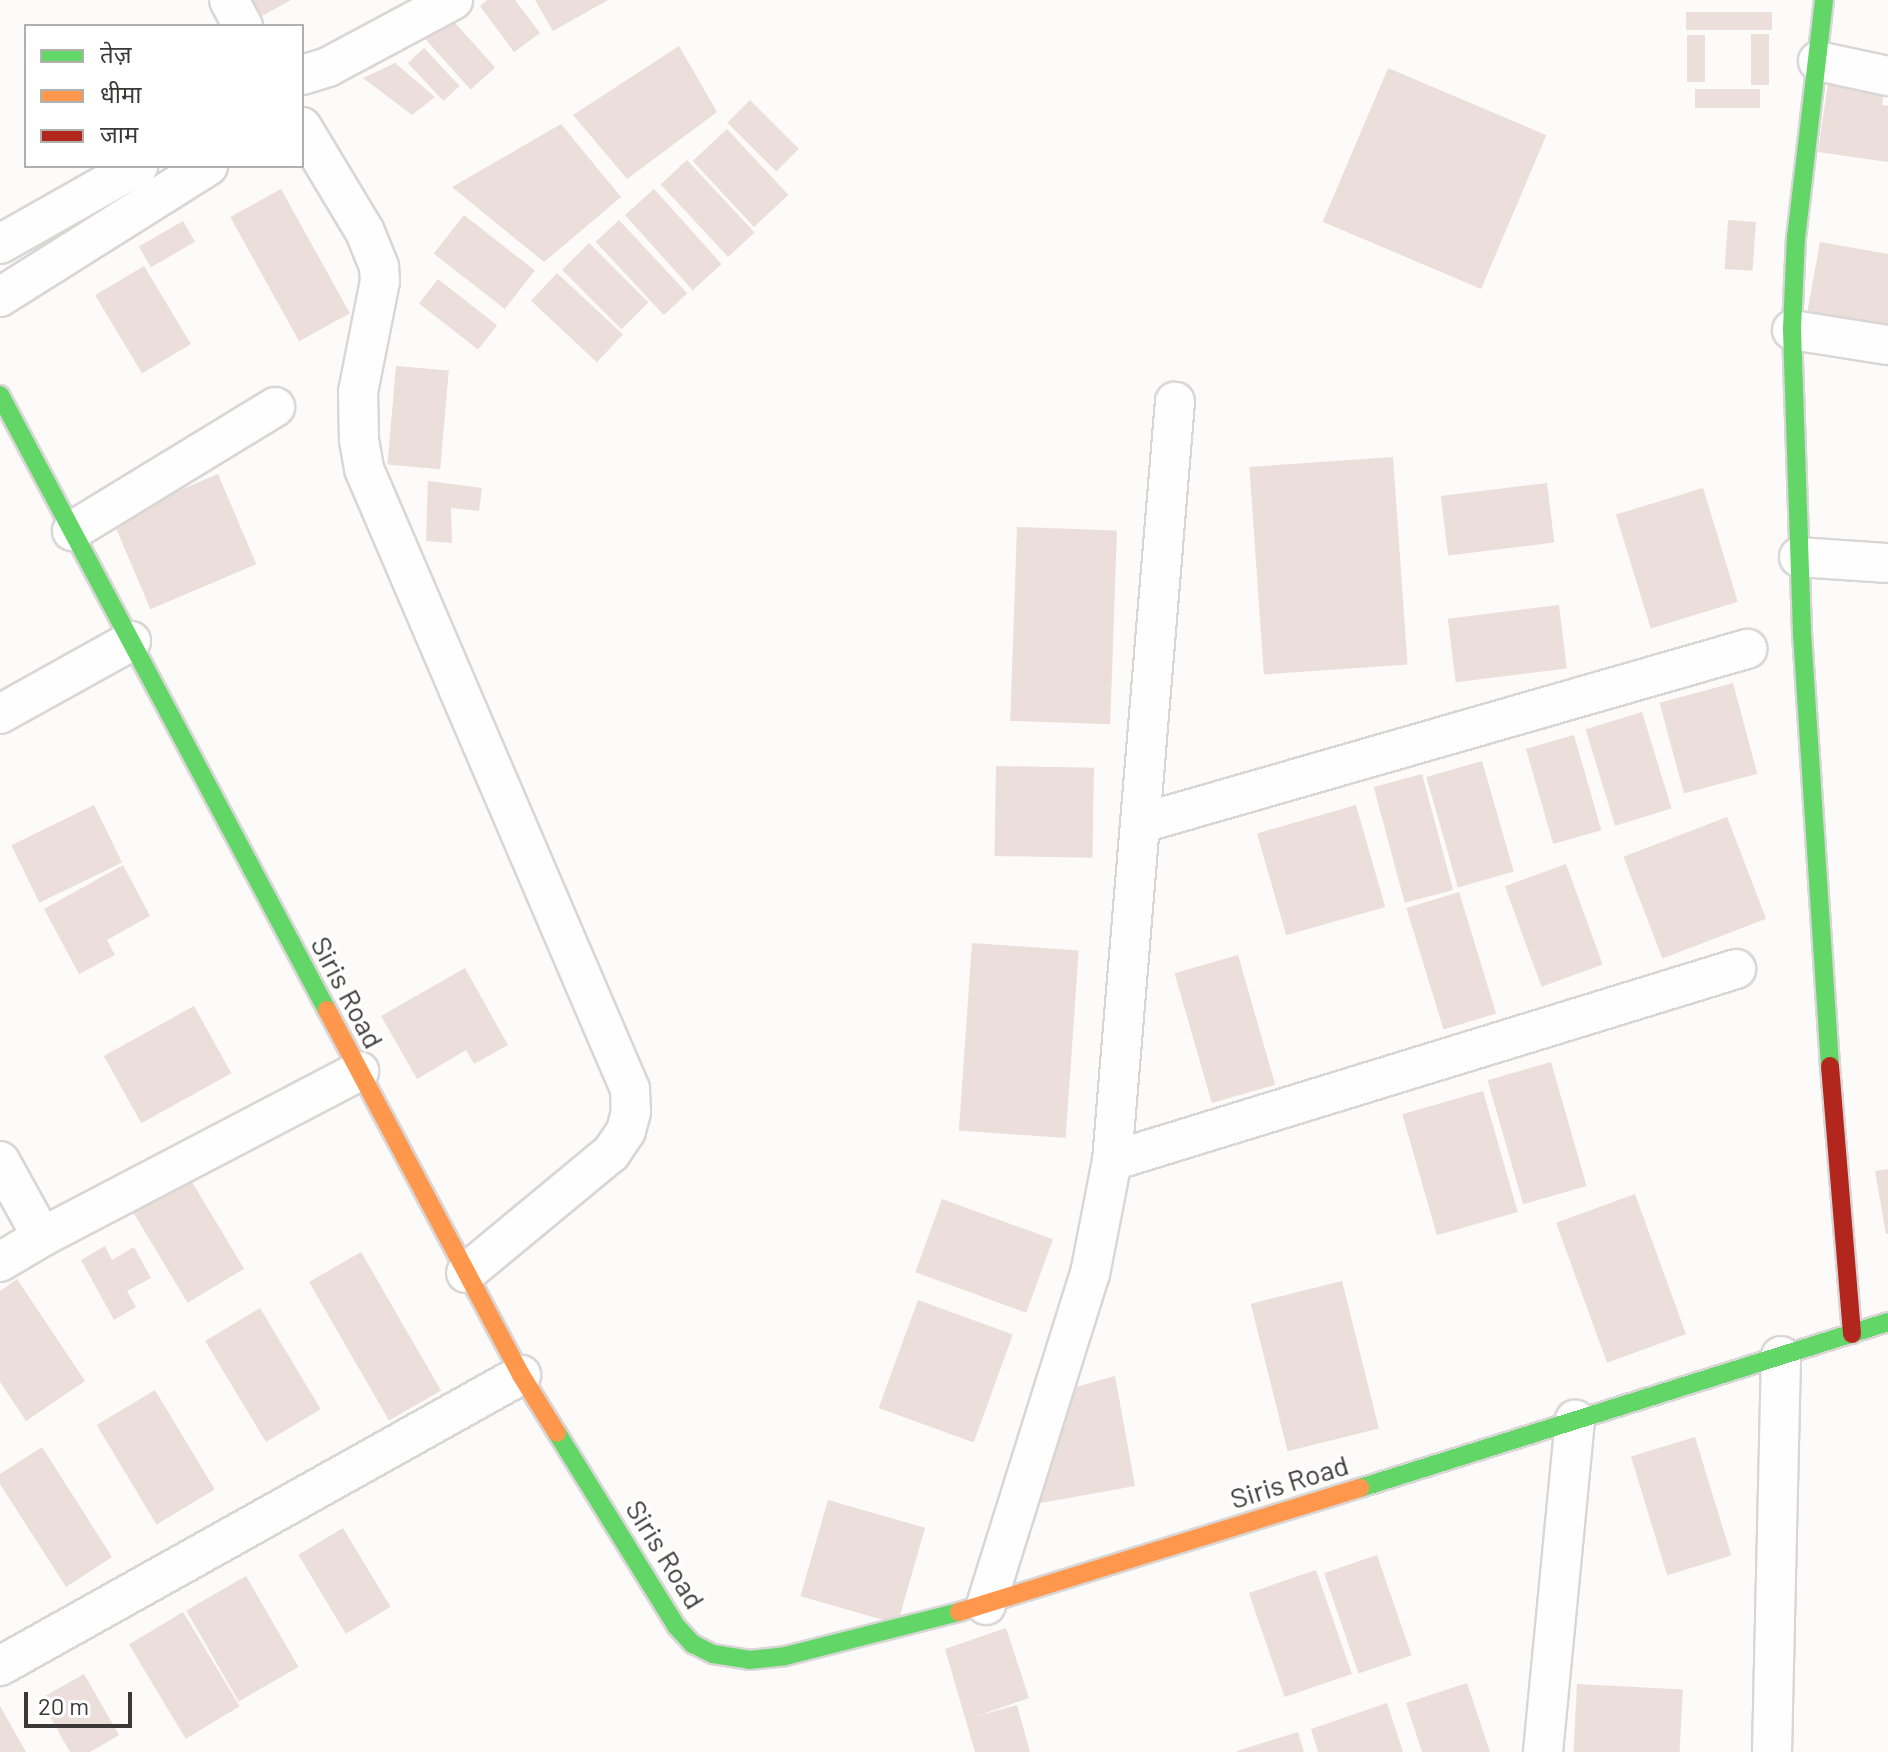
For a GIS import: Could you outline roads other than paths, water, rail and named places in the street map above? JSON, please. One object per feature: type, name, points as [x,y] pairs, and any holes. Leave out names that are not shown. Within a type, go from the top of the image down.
[{"type":"street","points":[[229,0],[242,24]]},
{"type":"street","points":[[304,97],[315,71],[453,0]]},
{"type":"street","points":[[1824,0],[1796,237],[1792,330],[1799,557],[1820,950],[1852,1334]]},
{"type":"street","points":[[1818,61],[1888,76]]},
{"type":"street","points":[[304,130],[365,232],[379,267],[380,281],[358,392],[359,440],[364,469],[630,1089],[626,1131],[611,1153],[466,1273]]},
{"type":"street","points":[[0,244],[134,168]]},
{"type":"street","points":[[0,297],[205,168]]},
{"type":"street","points":[[1792,330],[1888,345]]},
{"type":"street","name":"Siris Road","points":[[0,395],[521,1375],[676,1626],[693,1644],[713,1654],[749,1660],[785,1656],[986,1605],[1888,1322]]},
{"type":"street","points":[[986,1605],[1090,1274],[1112,1161],[1175,402]]},
{"type":"street","points":[[72,531],[275,407]]},
{"type":"street","points":[[1799,557],[1888,563]]},
{"type":"street","points":[[0,714],[131,641]]},
{"type":"street","points":[[1142,823],[1747,649]]},
{"type":"street","points":[[1112,1161],[1736,969]]},
{"type":"street","points":[[0,1262],[359,1071]]},
{"type":"street","points":[[0,1161],[42,1237]]},
{"type":"street","points":[[1772,1752],[1781,1356]]},
{"type":"street","points":[[0,1666],[521,1375]]},
{"type":"street","points":[[1543,1752],[1575,1420]]}]
